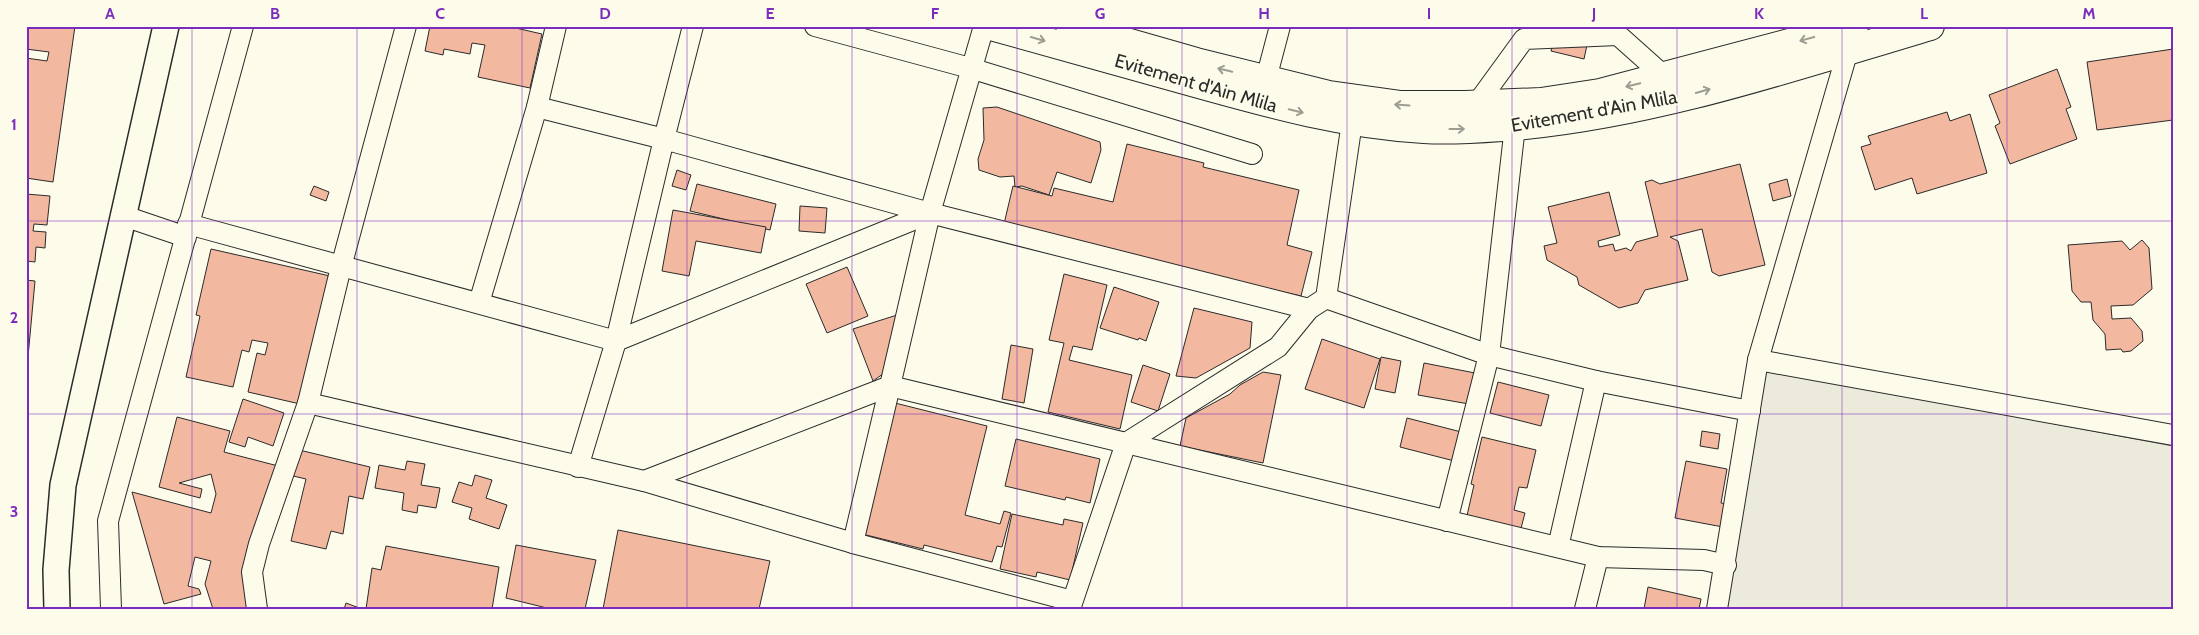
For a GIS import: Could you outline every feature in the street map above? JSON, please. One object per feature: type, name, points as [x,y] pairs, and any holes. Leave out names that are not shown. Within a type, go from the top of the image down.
[{"type":"highway","name":"Evitement d'Ain Mlila","points":[[991,26],[1299,112],[1352,122],[1426,129],[1478,129],[1515,126],[1553,122],[1628,109],[1694,94],[1848,35]]},
{"type":"highway","name":"Evitement d'Ain Mlila","points":[[1070,26],[1196,62],[1328,95],[1401,105],[1476,105],[1551,100],[1600,93],[1848,35],[1930,26]]},
{"type":"main road","points":[[57,609],[56,570],[63,484],[166,26]]},
{"type":"street","points":[[111,609],[108,521],[243,26]]},
{"type":"street","points":[[257,609],[252,572],[259,544],[308,403],[341,267],[406,26]]},
{"type":"street","points":[[479,303],[537,107],[556,26]]},
{"type":"street","points":[[578,468],[616,341],[693,26]]},
{"type":"street","points":[[815,26],[970,68],[1252,154]]},
{"type":"street","points":[[854,543],[930,213],[970,68],[984,26]]},
{"type":"street","points":[[1266,79],[1280,26]]},
{"type":"street","points":[[1476,105],[1524,39],[1618,35],[1665,77]]},
{"type":"street","points":[[1718,609],[1758,360],[1848,35]]},
{"type":"street","points":[[537,107],[664,139],[930,213],[1309,309]]},
{"type":"street","points":[[308,403],[644,482],[1071,605],[1126,443],[1278,347],[1309,309],[1326,298],[1352,122]]},
{"type":"street","points":[[1447,521],[1488,355],[1515,126]]},
{"type":"street","points":[[124,216],[341,267],[616,341],[930,213]]},
{"type":"street","points":[[1326,298],[1488,355],[1596,380],[1750,411]]},
{"type":"street","points":[[1758,360],[2173,435]]},
{"type":"street","points":[[1558,546],[1596,380]]},
{"type":"street","points":[[644,482],[890,386],[1598,557],[1704,560],[1726,565]]},
{"type":"street","points":[[1585,609],[1598,557]]},
{"type":"shaded area","points":[[1766,370],[2173,446],[2173,609],[1726,609]]},
{"type":"building","points":[[26,26],[75,26],[53,182],[26,178],[26,58],[47,61],[49,52],[26,49]]},
{"type":"building","points":[[430,26],[507,26],[542,34],[530,88],[478,77],[485,45],[472,43],[470,54],[444,49],[443,55],[425,51]]},
{"type":"building","points":[[1557,26],[1591,26],[1584,59],[1551,51]]},
{"type":"building","points":[[2173,49],[2173,120],[2097,130],[2087,62]]},
{"type":"building","points":[[2057,69],[2071,107],[2066,109],[2077,139],[2010,164],[1995,126],[2000,123],[1989,95]]},
{"type":"building","points":[[997,107],[1100,142],[1101,150],[1091,183],[1057,172],[1049,195],[1022,186],[1015,187],[1014,176],[1000,177],[979,170],[978,159],[984,140],[983,108]]},
{"type":"building","points":[[1947,112],[1950,121],[1970,114],[1987,173],[1917,194],[1912,178],[1875,190],[1861,147],[1871,144],[1868,136]]},
{"type":"building","points":[[1127,144],[1204,163],[1203,167],[1299,190],[1287,245],[1312,252],[1301,296],[1270,289],[1269,294],[1003,228],[1013,186],[1052,196],[1054,188],[1113,202]]},
{"type":"building","points":[[1740,164],[1765,265],[1719,276],[1712,272],[1702,229],[1670,237],[1678,241],[1688,280],[1645,290],[1638,303],[1619,308],[1579,285],[1577,277],[1547,260],[1544,246],[1557,243],[1548,207],[1609,192],[1620,235],[1598,241],[1599,247],[1613,244],[1615,251],[1626,248],[1631,251],[1636,242],[1658,236],[1645,182],[1652,180],[1660,184]]},
{"type":"building","points":[[677,170],[691,175],[686,190],[672,186]]},
{"type":"building","points":[[1787,179],[1791,196],[1773,201],[1769,184]]},
{"type":"building","points":[[697,184],[776,204],[770,230],[690,211]]},
{"type":"building","points":[[314,186],[329,192],[326,201],[310,195]]},
{"type":"building","points":[[26,194],[50,196],[47,225],[34,224],[33,231],[46,232],[45,248],[36,247],[35,262],[26,261]]},
{"type":"building","points":[[800,206],[827,208],[825,233],[799,231]]},
{"type":"building","points":[[673,210],[766,227],[761,253],[696,241],[689,276],[662,271]]},
{"type":"building","points":[[2142,240],[2149,248],[2152,289],[2133,305],[2111,306],[2112,319],[2131,318],[2142,331],[2143,341],[2131,351],[2123,352],[2121,349],[2106,350],[2105,334],[2093,320],[2091,302],[2081,302],[2072,291],[2068,245],[2122,241],[2130,250]]},
{"type":"building","points":[[211,249],[330,276],[300,404],[248,392],[257,353],[265,355],[268,343],[252,340],[249,352],[242,350],[233,387],[186,377],[200,316],[196,315]]},
{"type":"building","points":[[847,267],[868,316],[827,333],[806,284]]},
{"type":"building","points":[[1064,274],[1107,285],[1092,350],[1073,346],[1069,360],[1132,375],[1120,429],[1048,412],[1064,343],[1049,340]]},
{"type":"building","points":[[26,280],[35,281],[28,357],[26,356]]},
{"type":"building","points":[[1114,287],[1159,302],[1146,341],[1100,328]]},
{"type":"building","points":[[1194,308],[1252,322],[1250,348],[1196,378],[1176,376]]},
{"type":"building","points":[[897,315],[887,371],[873,381],[853,329]]},
{"type":"building","points":[[1322,339],[1380,359],[1364,408],[1305,389]]},
{"type":"building","points":[[1011,345],[1033,349],[1024,403],[1002,399]]},
{"type":"building","points":[[1381,357],[1401,361],[1395,393],[1375,389]]},
{"type":"building","points":[[1424,363],[1475,373],[1469,404],[1418,395]]},
{"type":"building","points":[[1143,365],[1170,374],[1158,411],[1131,402]]},
{"type":"building","points":[[1263,372],[1281,375],[1263,463],[1180,446],[1186,418],[1230,394],[1240,385]]},
{"type":"building","points":[[1498,382],[1549,395],[1541,426],[1490,413]]},
{"type":"building","points":[[243,399],[284,413],[273,446],[248,437],[245,447],[229,442]]},
{"type":"building","points":[[895,403],[987,426],[965,515],[1000,524],[1004,511],[1011,513],[1002,547],[997,546],[992,562],[924,545],[923,549],[862,534]]},
{"type":"building","points":[[177,417],[230,431],[224,452],[286,468],[249,609],[213,609],[205,584],[211,561],[195,557],[188,586],[199,589],[201,594],[164,604],[132,492],[211,513],[216,494],[211,474],[179,483],[202,489],[200,498],[159,487]]},
{"type":"building","points":[[1407,418],[1473,435],[1466,464],[1400,447]]},
{"type":"building","points":[[1702,431],[1720,434],[1718,449],[1700,446]]},
{"type":"building","points":[[1482,437],[1536,450],[1527,488],[1519,487],[1514,510],[1525,513],[1520,532],[1466,520],[1474,485],[1471,484]]},
{"type":"building","points":[[1016,439],[1100,459],[1090,503],[1066,497],[1065,500],[1005,486]]},
{"type":"building","points":[[295,449],[370,467],[363,499],[349,496],[343,534],[331,531],[326,549],[291,541],[306,479],[289,475]]},
{"type":"building","points":[[407,461],[425,464],[421,485],[440,488],[436,508],[418,505],[417,513],[402,510],[404,493],[375,488],[379,465],[405,470]]},
{"type":"building","points":[[1686,461],[1727,469],[1721,503],[1727,504],[1723,527],[1675,518]]},
{"type":"building","points":[[475,475],[492,480],[486,498],[507,505],[499,529],[469,519],[472,508],[452,502],[459,482],[472,486]]},
{"type":"building","points":[[1012,514],[1063,525],[1064,519],[1083,523],[1070,580],[1037,572],[1036,577],[1000,569]]},
{"type":"building","points":[[618,530],[770,561],[759,609],[603,609]]},
{"type":"building","points":[[516,545],[596,560],[585,609],[551,609],[506,598]]},
{"type":"building","points":[[386,546],[499,567],[492,609],[366,609],[372,568],[381,570]]},
{"type":"building","points":[[1648,587],[1701,599],[1699,609],[1644,609]]},
{"type":"building","points":[[346,603],[362,609],[344,609]]}]
